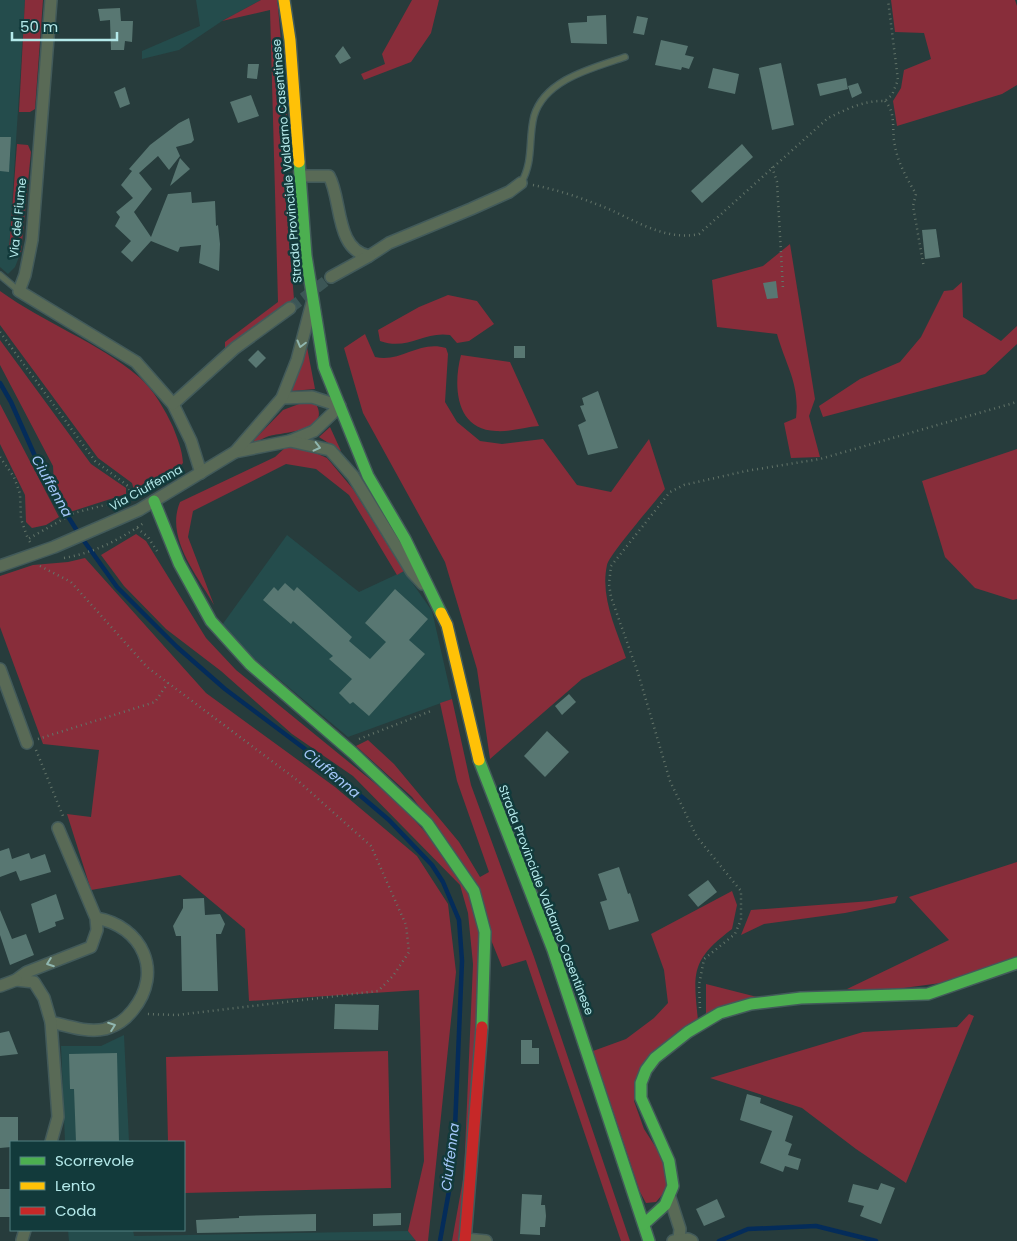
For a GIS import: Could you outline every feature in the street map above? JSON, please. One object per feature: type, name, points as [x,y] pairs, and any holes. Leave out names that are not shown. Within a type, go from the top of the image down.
[{"type":"street","name":"Via del Fiume","points":[[19,291],[26,275],[32,240],[51,0]]},
{"type":"street","name":"Strada Provinciale Valdarno Casentinese","points":[[284,0],[290,40],[306,256],[324,367],[368,476],[405,539],[447,625],[475,750],[553,950],[649,1241]]},
{"type":"street","points":[[300,176],[329,176],[335,187],[339,212],[348,239],[361,254],[369,256]]},
{"type":"street","points":[[331,277],[389,243],[486,202],[521,183]]},
{"type":"street","points":[[19,291],[136,362],[173,404],[191,441],[201,473]]},
{"type":"street","name":"Via Ciuffenna","points":[[0,566],[35,559],[54,547],[140,510],[235,452],[282,398],[297,360],[313,297]]},
{"type":"street","points":[[173,404],[234,348],[290,308]]},
{"type":"street","points":[[282,398],[312,397],[340,406]]},
{"type":"street","name":"Strada Provinciale Valdarno Casentinese","points":[[235,452],[290,441],[314,431],[340,406]]},
{"type":"street","name":"Strada Provinciale Valdarno Casentinese","points":[[290,441],[330,450],[348,470],[412,572],[433,596]]},
{"type":"street","points":[[154,501],[179,563],[211,621],[250,664],[344,745],[427,823],[474,891],[485,932],[485,993],[465,1240],[486,1241]]},
{"type":"street","points":[[0,669],[27,743]]},
{"type":"street","points":[[0,986],[16,980],[27,972],[91,947],[93,943],[97,930],[96,918],[58,828]]},
{"type":"street","points":[[51,1022],[80,1028],[104,1029],[122,1022],[141,1000],[149,976],[145,954],[131,934],[112,920],[96,918]]},
{"type":"street","points":[[644,1224],[664,1207],[670,1198],[673,1188],[668,1157],[645,1113],[640,1092],[640,1080],[654,1058],[701,1025],[727,1010],[764,1002],[808,998],[881,999],[931,994],[969,978],[1017,963]]},
{"type":"street","points":[[16,980],[34,982],[44,998],[51,1022],[58,1117],[51,1141]]},
{"type":"street","points":[[670,1198],[680,1229],[676,1240],[692,1241]]},
{"type":"lane","points":[[521,183],[527,173],[531,156],[534,116],[542,101],[568,78],[625,57]]},
{"type":"lane","points":[[0,275],[19,291]]},
{"type":"path","points":[[884,101],[892,95],[898,80],[888,0]]},
{"type":"path","points":[[521,183],[571,195],[597,204],[663,233],[685,237],[699,234],[714,223],[772,167],[828,118],[849,108],[876,100],[884,101],[889,106],[893,116],[895,146],[906,178],[916,194],[913,206],[924,268]]},
{"type":"path","points":[[772,167],[777,182],[783,288]]},
{"type":"path","points":[[0,332],[95,461],[128,486],[132,498],[145,522],[130,532],[83,554],[58,559]]},
{"type":"path","points":[[701,1025],[699,985],[704,959],[735,934],[741,920],[741,891],[697,837],[670,781],[638,673],[611,597],[609,584],[611,566],[670,492],[684,485],[820,459],[1017,402]]},
{"type":"path","points":[[0,457],[14,477],[20,494],[21,519],[35,559],[71,582],[147,667],[297,780],[371,846],[406,926],[409,952],[393,976],[378,991],[177,1015],[130,1013]]},
{"type":"path","points":[[28,539],[74,513],[132,498]]},
{"type":"path","points":[[27,743],[155,702],[168,682]]},
{"type":"path","points":[[344,745],[431,711]]},
{"type":"path","points":[[27,743],[38,752],[64,817],[58,828]]},
{"type":"shaded area","points":[[0,0],[25,0],[9,251],[21,252],[15,267],[8,274],[0,267]]},
{"type":"shaded area","points":[[25,0],[43,0],[35,109],[30,112],[19,112]]},
{"type":"shaded area","points":[[196,0],[261,0],[222,21],[179,50],[142,59],[142,51],[200,26]]},
{"type":"shaded area","points":[[261,0],[277,0],[278,7],[287,113],[284,180],[294,299],[225,350],[225,342],[278,302],[270,10],[222,21]]},
{"type":"shaded area","points":[[412,0],[439,0],[431,33],[411,62],[364,80],[361,74],[385,64],[382,54]]},
{"type":"shaded area","points":[[891,0],[1015,0],[1017,6],[1017,85],[1002,94],[897,126],[893,101],[901,88],[904,70],[931,59],[924,33],[895,32]]},
{"type":"shaded area","points":[[17,144],[28,145],[31,152],[21,252],[9,251]]},
{"type":"shaded area","points":[[790,244],[815,399],[809,416],[820,457],[791,458],[784,423],[796,418],[796,395],[777,334],[717,327],[712,280],[763,266]]},
{"type":"shaded area","points":[[962,282],[963,317],[1001,341],[1017,326],[1017,344],[985,374],[823,417],[819,406],[860,379],[900,362],[921,337],[944,291],[953,290]]},
{"type":"shaded area","points":[[0,291],[106,353],[139,377],[150,388],[159,400],[173,427],[182,453],[183,463],[167,480],[140,495],[135,494],[132,483],[98,458],[0,325]]},
{"type":"shaded area","points":[[448,295],[477,301],[494,324],[469,341],[457,343],[450,335],[432,336],[399,344],[380,341],[378,330],[419,307]]},
{"type":"shaded area","points":[[365,334],[375,357],[393,357],[427,347],[446,348],[448,354],[445,402],[457,422],[480,441],[502,444],[543,439],[577,485],[611,492],[649,439],[665,489],[624,540],[607,565],[605,577],[607,601],[626,658],[582,679],[490,759],[477,669],[445,562],[363,413],[344,348]]},
{"type":"shaded area","points":[[0,340],[91,464],[126,488],[126,494],[70,512],[54,484],[53,466],[0,365]]},
{"type":"shaded area","points":[[306,342],[315,389],[292,391]]},
{"type":"shaded area","points":[[461,355],[510,362],[539,426],[496,431],[482,429],[472,423],[460,404],[458,392],[457,379]]},
{"type":"shaded area","points":[[307,401],[316,404],[319,413],[317,420],[312,425],[304,429],[269,436],[255,443],[254,440],[283,410]]},
{"type":"shaded area","points":[[0,404],[59,517],[46,525],[32,528],[26,522],[25,495],[0,444]]},
{"type":"shaded area","points":[[330,427],[341,451],[319,437]]},
{"type":"shaded area","points":[[287,446],[302,447],[327,458],[353,489],[404,571],[397,575],[349,495],[316,469],[286,464],[193,511],[188,537],[214,605],[192,569],[180,542],[176,516],[180,502],[275,457]]},
{"type":"shaded area","points":[[1017,449],[1017,599],[1013,600],[975,588],[945,557],[922,481]]},
{"type":"shaded area","points":[[136,534],[146,541],[206,638],[236,670],[399,803],[443,852],[470,892],[481,933],[480,1024],[461,1241],[452,1241],[464,1174],[473,964],[468,913],[460,885],[353,776],[292,734],[221,671],[166,629],[124,586],[101,555]]},
{"type":"shaded area","points":[[287,535],[359,592],[404,571],[432,611],[452,699],[348,737],[250,655],[222,625]]},
{"type":"shaded area","points":[[85,558],[206,693],[335,787],[417,856],[448,904],[456,972],[428,1241],[416,1241],[408,1231],[424,1161],[419,990],[249,1001],[245,929],[180,875],[91,890],[67,814],[91,817],[99,750],[43,744],[0,627],[0,576],[33,565],[68,562]]},
{"type":"shaded area","points":[[452,699],[471,785],[534,957],[630,1241],[621,1241],[526,960],[502,967],[457,856],[412,797],[356,746],[368,740],[394,764],[459,842],[480,877],[489,872],[457,781],[440,703]]},
{"type":"shaded area","points":[[1017,862],[1017,959],[941,983],[881,991],[847,989],[949,940],[909,897]]},
{"type":"shaded area","points":[[732,891],[737,905],[732,929],[709,950],[698,968],[695,990],[698,1020],[652,1055],[634,1101],[644,1129],[664,1160],[667,1189],[656,1202],[646,1203],[640,1192],[593,1051],[626,1039],[654,1018],[668,1003],[664,970],[651,934]]},
{"type":"shaded area","points":[[898,896],[895,903],[845,913],[764,924],[741,935],[751,910],[871,901]]},
{"type":"shaded area","points":[[706,984],[761,998],[706,1016]]},
{"type":"shaded area","points":[[969,1014],[974,1016],[906,1183],[856,1149],[802,1108],[710,1078],[863,1032],[957,1027]]},
{"type":"shaded area","points":[[124,1035],[129,1141],[65,1141],[61,1046],[101,1046]]},
{"type":"shaded area","points":[[388,1051],[391,1188],[185,1193],[185,1141],[168,1141],[166,1057]]},
{"type":"shaded area","points":[[68,1231],[133,1231],[134,1236],[408,1231],[416,1240],[69,1241]]},
{"type":"building","points":[[120,8],[121,21],[133,21],[132,42],[125,41],[124,50],[111,50],[110,20],[100,21],[98,9]]},
{"type":"building","points":[[606,15],[607,44],[571,43],[568,23],[587,22],[587,16]]},
{"type":"building","points":[[637,16],[648,18],[644,35],[633,33]]},
{"type":"building","points":[[661,40],[688,46],[685,55],[694,57],[689,69],[682,67],[681,70],[655,65]]},
{"type":"building","points":[[343,46],[351,58],[340,64],[335,56]]},
{"type":"building","points":[[781,63],[794,125],[772,130],[759,68]]},
{"type":"building","points":[[248,64],[259,64],[257,79],[247,78]]},
{"type":"building","points":[[713,68],[739,74],[735,94],[708,88]]},
{"type":"building","points":[[846,78],[848,89],[820,96],[817,84]]},
{"type":"building","points":[[858,83],[862,93],[852,98],[848,86]]},
{"type":"building","points":[[125,87],[130,104],[120,108],[114,92]]},
{"type":"building","points":[[251,95],[259,116],[238,123],[230,102]]},
{"type":"building","points":[[189,118],[194,140],[191,143],[176,147],[180,156],[169,170],[158,156],[139,173],[152,189],[134,212],[151,237],[168,194],[191,192],[192,203],[215,201],[216,226],[218,225],[220,244],[219,271],[199,263],[201,245],[180,247],[178,252],[151,241],[132,262],[121,252],[131,241],[115,226],[120,217],[116,212],[133,198],[121,185],[132,171],[129,169],[150,145],[179,123]]},
{"type":"building","points":[[0,137],[11,137],[9,172],[0,171]]},
{"type":"building","points":[[742,144],[753,157],[702,203],[691,191]]},
{"type":"building","points":[[180,158],[190,169],[170,186]]},
{"type":"building","points":[[936,229],[940,257],[925,259],[922,230]]},
{"type":"building","points":[[776,281],[778,298],[767,299],[763,283]]},
{"type":"building","points":[[514,346],[525,346],[525,358],[514,358]]},
{"type":"building","points":[[258,350],[266,358],[256,368],[248,360]]},
{"type":"building","points":[[598,391],[618,448],[588,455],[578,425],[586,421],[580,406],[584,405],[582,398]]},
{"type":"building","points":[[285,583],[294,591],[297,587],[352,637],[349,641],[370,659],[386,642],[365,623],[395,589],[428,619],[409,640],[425,654],[369,716],[353,702],[350,704],[339,693],[352,679],[329,659],[333,656],[293,621],[291,624],[263,600],[274,587],[278,591]]},
{"type":"building","points":[[569,694],[576,702],[562,715],[555,706]]},
{"type":"building","points":[[547,731],[569,752],[545,777],[524,756]]},
{"type":"building","points":[[9,848],[12,859],[29,853],[31,859],[45,854],[51,872],[20,881],[16,871],[0,877],[0,851]]},
{"type":"building","points":[[619,867],[639,921],[609,930],[600,902],[607,900],[598,874]]},
{"type":"building","points":[[708,880],[717,892],[698,907],[688,895]]},
{"type":"building","points":[[56,894],[64,919],[55,922],[56,926],[39,933],[31,904]]},
{"type":"building","points":[[204,898],[205,915],[220,914],[225,924],[221,934],[216,934],[218,991],[182,991],[181,936],[176,936],[173,926],[183,908],[183,899]]},
{"type":"building","points":[[0,910],[12,939],[26,934],[34,955],[10,965],[0,935]]},
{"type":"building","points":[[335,1004],[379,1005],[378,1030],[334,1029]]},
{"type":"building","points":[[9,1031],[18,1054],[0,1056],[0,1033]]},
{"type":"building","points":[[521,1040],[532,1040],[532,1048],[539,1048],[539,1064],[521,1064]]},
{"type":"building","points":[[117,1053],[119,1141],[76,1141],[74,1089],[70,1089],[69,1054]]},
{"type":"building","points":[[747,1094],[761,1098],[760,1103],[793,1116],[785,1141],[792,1144],[788,1155],[801,1159],[798,1170],[785,1166],[783,1172],[760,1163],[772,1131],[740,1120]]},
{"type":"building","points":[[0,1117],[18,1117],[18,1141],[10,1141],[10,1147],[0,1148]]},
{"type":"building","points":[[881,1183],[895,1188],[881,1224],[860,1216],[864,1206],[848,1202],[853,1184],[878,1190]]},
{"type":"building","points":[[0,1189],[10,1189],[10,1217],[0,1217]]},
{"type":"building","points":[[522,1194],[542,1195],[541,1205],[545,1205],[546,1216],[545,1227],[540,1227],[540,1235],[520,1234]]},
{"type":"building","points":[[717,1199],[725,1217],[704,1226],[696,1209]]},
{"type":"building","points":[[401,1213],[401,1225],[373,1226],[373,1214]]},
{"type":"building","points":[[316,1214],[316,1231],[197,1233],[196,1220],[239,1218],[239,1216]]},
{"type":"waterway","name":"Ciuffenna","points":[[0,383],[11,402],[46,481],[79,534],[117,587],[177,647],[225,689],[309,752],[389,820],[432,865],[443,882],[459,920],[462,961],[455,1128],[449,1191],[440,1241]]},
{"type":"waterway","points":[[719,1241],[748,1229],[816,1226],[876,1241]]},
{"type":"tunnel","points":[[290,308],[331,277]]},
{"type":"traffic: fast","points":[[299,162],[306,256],[324,367],[368,476],[405,539],[441,613]]},
{"type":"traffic: fast","points":[[154,501],[179,563],[211,621],[250,664],[353,753],[427,823],[474,891],[485,932],[482,1027]]},
{"type":"traffic: fast","points":[[479,760],[553,950],[649,1241]]},
{"type":"traffic: fast","points":[[644,1224],[665,1205],[673,1186],[669,1161],[641,1098],[641,1083],[646,1070],[655,1058],[688,1032],[720,1013],[751,1004],[801,998],[928,994],[1017,963]]},
{"type":"traffic: slow","points":[[284,0],[290,40],[299,162]]},
{"type":"traffic: slow","points":[[441,613],[447,625],[479,760]]},
{"type":"traffic: jam","points":[[465,1241],[482,1027]]}]
